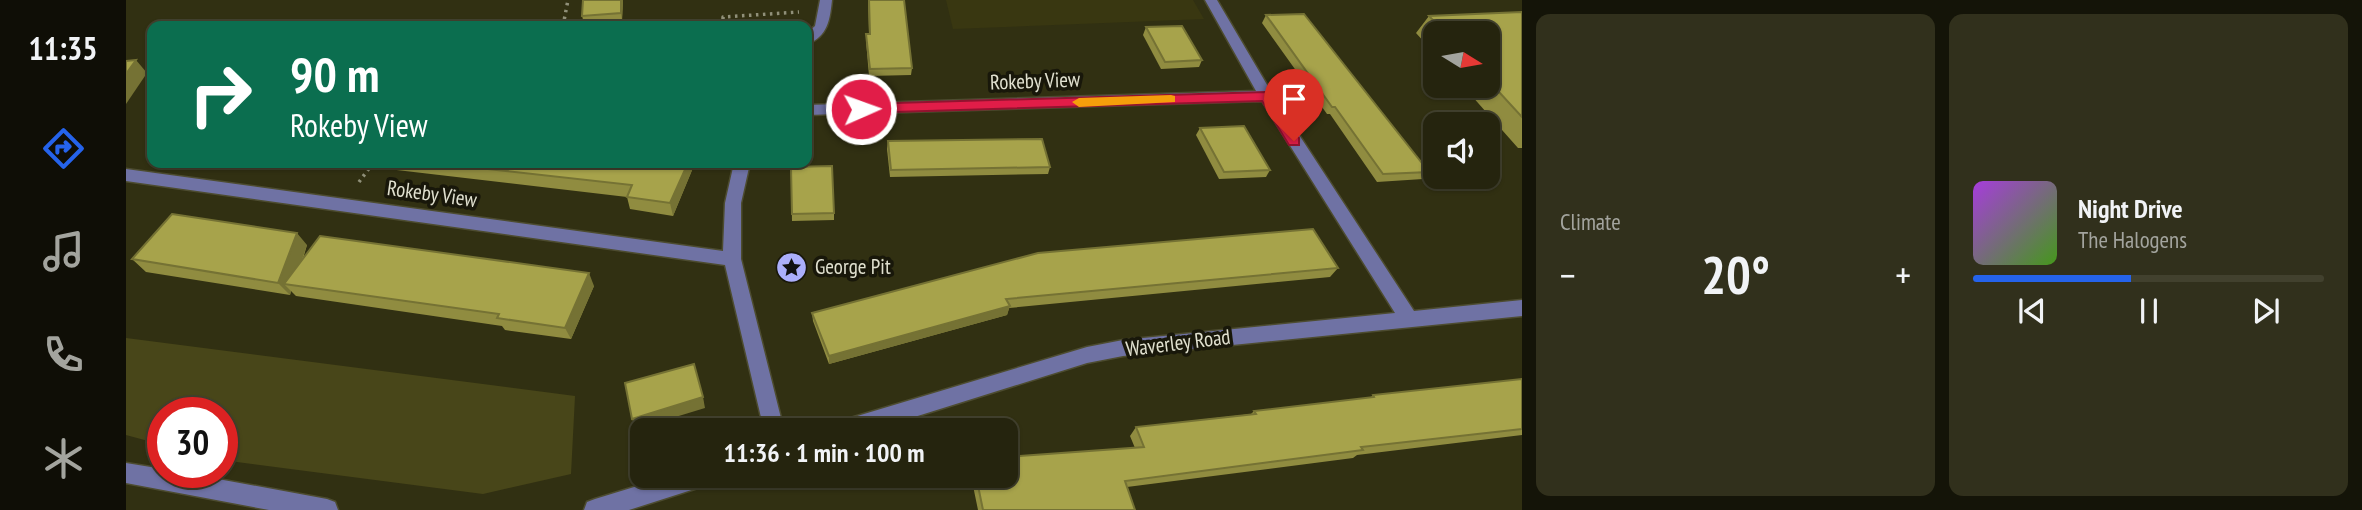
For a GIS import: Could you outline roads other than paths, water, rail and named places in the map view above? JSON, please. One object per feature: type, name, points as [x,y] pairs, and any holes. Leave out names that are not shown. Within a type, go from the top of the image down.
[{"type":"street","points":[[1211,0],[1266,96],[1409,319]]},
{"type":"street","points":[[812,36],[822,27],[825,6]]},
{"type":"street","name":"Rokeby View","points":[[812,110],[1266,96]]},
{"type":"street","points":[[741,168],[733,203],[732,259],[771,418]]},
{"type":"street","name":"Rokeby View","points":[[126,175],[732,259]]},
{"type":"street","name":"Waverley Road","points":[[883,418],[1087,355],[1176,341],[1522,308]]},
{"type":"street","points":[[126,473],[327,510]]},
{"type":"street","points":[[595,510],[666,488]]},
{"type":"place","name":"George Pit","points":[[792,267]]}]
